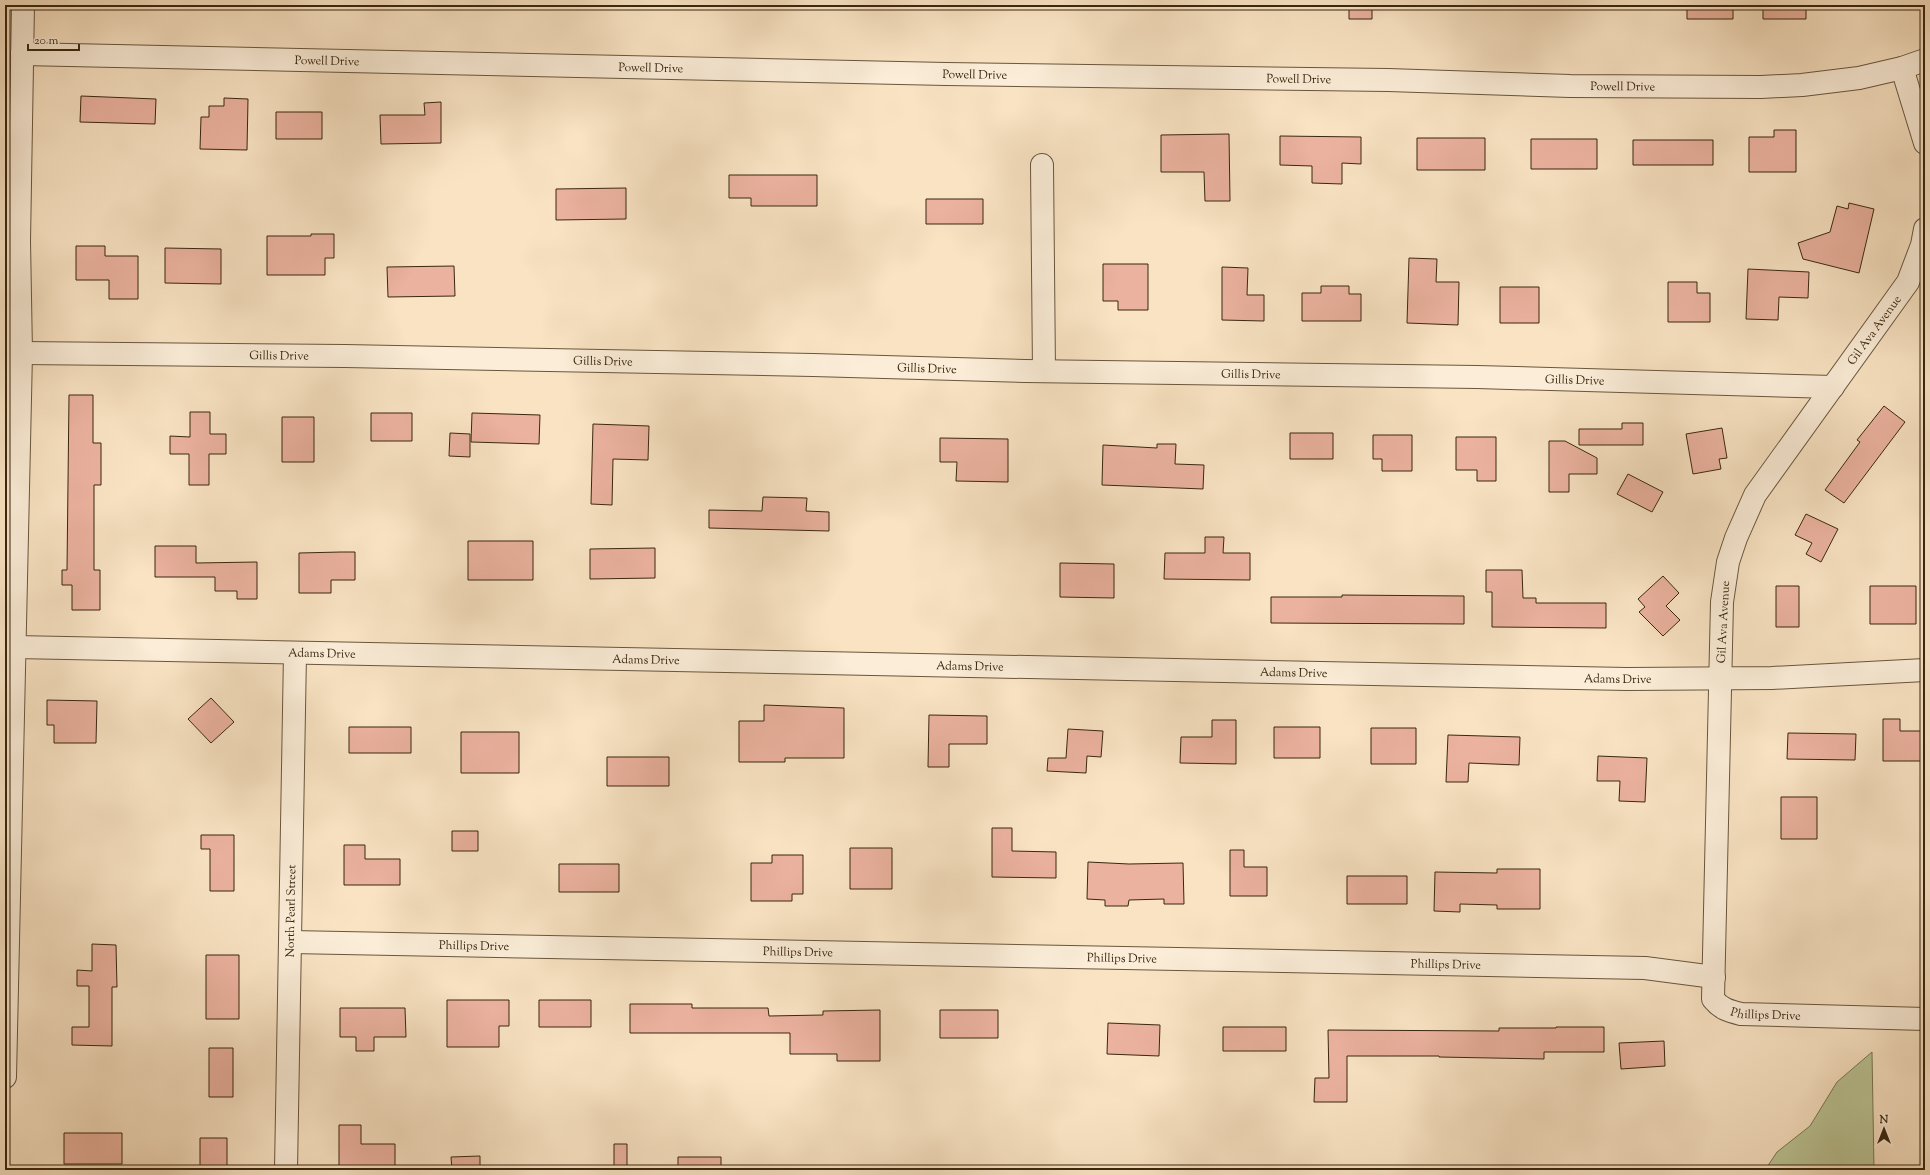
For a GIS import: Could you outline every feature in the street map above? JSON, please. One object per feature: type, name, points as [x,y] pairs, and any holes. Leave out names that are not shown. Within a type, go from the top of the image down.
[{"type":"street","points":[[5,1077],[11,545],[21,353],[12,269],[23,5]]},
{"type":"street","name":"Powell Drive","points":[[22,54],[946,74],[1380,80],[1570,86],[1761,87],[1802,85],[1859,78],[1902,68],[1925,60]]},
{"type":"street","points":[[1902,68],[1925,143]]},
{"type":"street","points":[[1042,165],[1044,371]]},
{"type":"street","name":"Gil Ava Avenue","points":[[1714,977],[1720,678],[1724,586],[1728,562],[1736,538],[1755,495],[1908,282],[1922,245],[1925,229]]},
{"type":"street","name":"Gillis Drive","points":[[21,353],[345,356],[813,364],[1044,371],[1470,377],[1833,387]]},
{"type":"street","name":"Adams Drive","points":[[11,637],[295,653],[1331,674],[1627,678],[1772,678],[1925,670]]},
{"type":"street","name":"North Pearl Street","points":[[286,1170],[295,653]]},
{"type":"street","name":"Phillips Drive","points":[[291,942],[330,941],[363,944],[1645,968],[1714,977],[1713,999],[1719,1006],[1741,1014],[1925,1018]]},
{"type":"green space","points":[[1872,1052],[1874,1170],[1765,1170],[1777,1152],[1810,1126],[1837,1082]]},
{"type":"building","points":[[1349,5],[1372,5],[1372,19],[1349,19]]},
{"type":"building","points":[[1687,5],[1733,5],[1733,19],[1687,19]]},
{"type":"building","points":[[1763,5],[1806,5],[1806,19],[1763,19]]},
{"type":"building","points":[[81,96],[156,99],[155,124],[80,122]]},
{"type":"building","points":[[224,98],[248,99],[247,150],[200,149],[201,117],[209,117],[209,106],[224,106]]},
{"type":"building","points":[[441,102],[441,143],[381,144],[380,115],[425,115],[424,103]]},
{"type":"building","points":[[276,112],[322,112],[322,139],[276,139]]},
{"type":"building","points":[[1774,130],[1796,130],[1796,172],[1749,172],[1749,137],[1774,137]]},
{"type":"building","points":[[1229,134],[1230,201],[1205,201],[1204,172],[1161,172],[1161,135]]},
{"type":"building","points":[[1280,136],[1361,137],[1361,164],[1342,163],[1342,184],[1312,183],[1312,166],[1280,165]]},
{"type":"building","points":[[1417,138],[1485,138],[1485,170],[1417,170]]},
{"type":"building","points":[[1531,139],[1597,139],[1597,169],[1531,169]]},
{"type":"building","points":[[1633,140],[1713,140],[1713,165],[1633,165]]},
{"type":"building","points":[[729,175],[817,175],[817,206],[751,206],[751,198],[729,198]]},
{"type":"building","points":[[626,188],[626,219],[556,220],[556,189]]},
{"type":"building","points":[[926,199],[983,199],[983,224],[926,224]]},
{"type":"building","points":[[1849,203],[1874,209],[1859,273],[1803,259],[1798,243],[1830,232],[1837,206],[1848,209]]},
{"type":"building","points":[[311,234],[334,234],[334,258],[325,258],[325,275],[267,275],[267,236],[311,236]]},
{"type":"building","points":[[76,246],[105,246],[105,256],[138,256],[138,299],[109,299],[109,280],[76,280]]},
{"type":"building","points":[[165,248],[221,249],[221,284],[165,283]]},
{"type":"building","points":[[1409,258],[1437,259],[1436,282],[1459,282],[1458,325],[1407,323]]},
{"type":"building","points":[[1103,264],[1148,264],[1148,310],[1118,310],[1118,301],[1103,301]]},
{"type":"building","points":[[454,266],[455,296],[388,297],[387,267]]},
{"type":"building","points":[[1222,267],[1248,268],[1247,295],[1264,295],[1264,321],[1222,320]]},
{"type":"building","points":[[1748,269],[1809,272],[1808,298],[1779,297],[1778,320],[1746,319]]},
{"type":"building","points":[[1668,282],[1697,282],[1697,293],[1710,293],[1710,322],[1668,322]]},
{"type":"building","points":[[1321,286],[1349,286],[1349,294],[1361,294],[1361,321],[1302,321],[1302,293],[1321,293]]},
{"type":"building","points":[[1500,287],[1539,287],[1539,323],[1500,323]]},
{"type":"building","points":[[69,395],[93,395],[93,443],[101,443],[101,485],[94,485],[94,570],[100,570],[100,610],[72,610],[72,585],[62,585],[62,570],[67,570]]},
{"type":"building","points":[[1884,406],[1905,422],[1844,503],[1825,490],[1860,442],[1857,440]]},
{"type":"building","points":[[190,412],[210,412],[210,434],[226,434],[226,454],[209,454],[209,485],[189,485],[189,454],[170,454],[170,436],[190,437]]},
{"type":"building","points":[[371,413],[412,413],[412,441],[371,441]]},
{"type":"building","points":[[472,413],[540,415],[539,444],[471,442]]},
{"type":"building","points":[[282,417],[314,417],[314,462],[282,462]]},
{"type":"building","points":[[1622,423],[1643,423],[1643,445],[1579,445],[1579,429],[1622,429]]},
{"type":"building","points":[[593,424],[649,426],[648,460],[613,459],[612,505],[591,504]]},
{"type":"building","points":[[1722,428],[1727,458],[1719,459],[1721,469],[1693,474],[1686,434]]},
{"type":"building","points":[[450,433],[470,434],[470,457],[449,456]]},
{"type":"building","points":[[1290,433],[1333,433],[1333,459],[1290,459]]},
{"type":"building","points":[[1373,435],[1412,435],[1412,471],[1382,471],[1382,459],[1373,459]]},
{"type":"building","points":[[1456,437],[1496,437],[1496,481],[1477,481],[1477,470],[1456,470]]},
{"type":"building","points":[[940,438],[1008,439],[1008,482],[956,481],[957,462],[940,462]]},
{"type":"building","points":[[1549,441],[1565,441],[1597,458],[1597,474],[1569,474],[1569,492],[1549,492]]},
{"type":"building","points":[[1157,444],[1176,444],[1175,464],[1204,465],[1203,489],[1102,485],[1103,445],[1157,448]]},
{"type":"building","points":[[1628,474],[1663,492],[1652,512],[1617,494]]},
{"type":"building","points":[[763,497],[807,498],[806,511],[829,512],[829,531],[709,528],[709,510],[762,511]]},
{"type":"building","points":[[1806,514],[1838,529],[1821,562],[1806,554],[1812,543],[1795,535]]},
{"type":"building","points":[[1205,537],[1224,537],[1223,553],[1250,553],[1250,580],[1164,579],[1165,553],[1205,553]]},
{"type":"building","points":[[468,541],[533,541],[533,580],[468,580]]},
{"type":"building","points":[[155,546],[196,546],[196,563],[257,562],[257,599],[237,599],[237,591],[215,591],[215,577],[155,577]]},
{"type":"building","points":[[655,548],[655,578],[590,579],[590,549]]},
{"type":"building","points":[[355,552],[355,580],[331,580],[331,593],[299,593],[299,553]]},
{"type":"building","points":[[1060,563],[1114,564],[1114,598],[1060,597]]},
{"type":"building","points":[[1486,570],[1522,570],[1523,598],[1536,598],[1536,603],[1606,603],[1606,628],[1492,627],[1492,592],[1486,592]]},
{"type":"building","points":[[1663,576],[1679,593],[1666,606],[1680,620],[1663,636],[1639,612],[1645,607],[1638,599]]},
{"type":"building","points":[[1776,586],[1799,586],[1799,627],[1776,627]]},
{"type":"building","points":[[1870,586],[1916,586],[1916,624],[1870,624]]},
{"type":"building","points":[[1342,595],[1464,596],[1464,624],[1271,623],[1271,597],[1342,597]]},
{"type":"building","points":[[211,698],[234,722],[211,743],[188,719]]},
{"type":"building","points":[[47,700],[97,701],[96,743],[54,743],[54,725],[47,725]]},
{"type":"building","points":[[764,705],[844,708],[844,758],[785,758],[785,762],[739,762],[739,721],[764,721]]},
{"type":"building","points":[[929,715],[987,716],[987,744],[949,744],[949,767],[928,767]]},
{"type":"building","points":[[1883,719],[1900,719],[1900,731],[1925,731],[1925,761],[1883,761]]},
{"type":"building","points":[[1212,720],[1236,720],[1236,764],[1180,763],[1181,737],[1212,737]]},
{"type":"building","points":[[349,727],[411,727],[411,753],[349,753]]},
{"type":"building","points":[[1274,727],[1320,727],[1320,758],[1274,758]]},
{"type":"building","points":[[1371,728],[1416,728],[1416,764],[1371,764]]},
{"type":"building","points":[[1068,729],[1103,731],[1101,757],[1087,756],[1086,773],[1047,771],[1048,758],[1066,758]]},
{"type":"building","points":[[461,732],[519,732],[519,773],[461,773]]},
{"type":"building","points":[[1788,733],[1856,734],[1855,760],[1787,759]]},
{"type":"building","points":[[1448,735],[1520,737],[1519,765],[1469,763],[1468,782],[1446,782]]},
{"type":"building","points":[[1598,756],[1647,758],[1645,802],[1619,801],[1620,781],[1597,781]]},
{"type":"building","points":[[607,757],[669,757],[669,786],[607,786]]},
{"type":"building","points":[[1781,797],[1817,797],[1817,839],[1781,839]]},
{"type":"building","points":[[992,828],[1012,828],[1012,851],[1056,852],[1056,878],[992,877]]},
{"type":"building","points":[[452,831],[478,831],[478,851],[452,851]]},
{"type":"building","points":[[201,835],[234,835],[234,891],[210,891],[210,849],[201,849]]},
{"type":"building","points":[[344,845],[365,845],[365,859],[400,859],[400,885],[344,885]]},
{"type":"building","points":[[850,848],[892,848],[892,889],[850,889]]},
{"type":"building","points":[[1230,850],[1244,850],[1244,867],[1267,867],[1267,896],[1230,896]]},
{"type":"building","points":[[772,855],[803,855],[803,894],[792,894],[792,901],[751,901],[751,863],[772,863]]},
{"type":"building","points":[[1088,862],[1129,864],[1183,863],[1184,904],[1164,904],[1164,899],[1129,900],[1128,906],[1105,906],[1105,900],[1087,899]]},
{"type":"building","points":[[559,864],[619,864],[619,892],[559,892]]},
{"type":"building","points":[[1497,869],[1540,869],[1540,909],[1497,909],[1497,905],[1460,904],[1460,912],[1434,911],[1435,872],[1497,873]]},
{"type":"building","points":[[1347,876],[1407,876],[1407,904],[1347,904]]},
{"type":"building","points":[[92,944],[116,945],[117,987],[112,987],[112,1046],[72,1045],[72,1027],[89,1027],[89,986],[77,986],[77,970],[92,971]]},
{"type":"building","points":[[206,955],[239,955],[239,1019],[206,1019]]},
{"type":"building","points":[[447,1000],[509,1000],[509,1026],[499,1026],[499,1047],[447,1047]]},
{"type":"building","points":[[539,1000],[591,1000],[591,1027],[539,1027]]},
{"type":"building","points":[[630,1004],[692,1004],[692,1008],[768,1008],[769,1016],[823,1015],[823,1011],[880,1010],[880,1061],[837,1061],[837,1054],[790,1054],[790,1033],[630,1033]]},
{"type":"building","points":[[340,1008],[405,1008],[406,1037],[374,1037],[374,1051],[356,1051],[356,1037],[340,1037]]},
{"type":"building","points":[[940,1010],[998,1010],[998,1038],[940,1038]]},
{"type":"building","points":[[1108,1023],[1160,1025],[1159,1056],[1107,1054]]},
{"type":"building","points":[[1223,1027],[1286,1027],[1286,1051],[1223,1051]]},
{"type":"building","points":[[1604,1027],[1604,1052],[1544,1052],[1544,1059],[1439,1056],[1347,1056],[1347,1102],[1314,1102],[1315,1078],[1329,1078],[1328,1030],[1499,1031],[1499,1028]]},
{"type":"building","points":[[1664,1041],[1665,1066],[1621,1069],[1619,1043]]},
{"type":"building","points":[[209,1048],[233,1048],[233,1097],[209,1097]]},
{"type":"building","points":[[339,1125],[361,1125],[361,1144],[395,1144],[395,1170],[339,1170]]},
{"type":"building","points":[[64,1133],[122,1133],[122,1164],[64,1164]]},
{"type":"building","points":[[200,1138],[227,1138],[227,1168],[200,1168]]},
{"type":"building","points":[[614,1144],[627,1144],[627,1170],[614,1170]]},
{"type":"building","points":[[480,1156],[480,1170],[452,1170],[451,1157]]},
{"type":"building","points":[[678,1157],[721,1157],[721,1170],[678,1170]]}]
